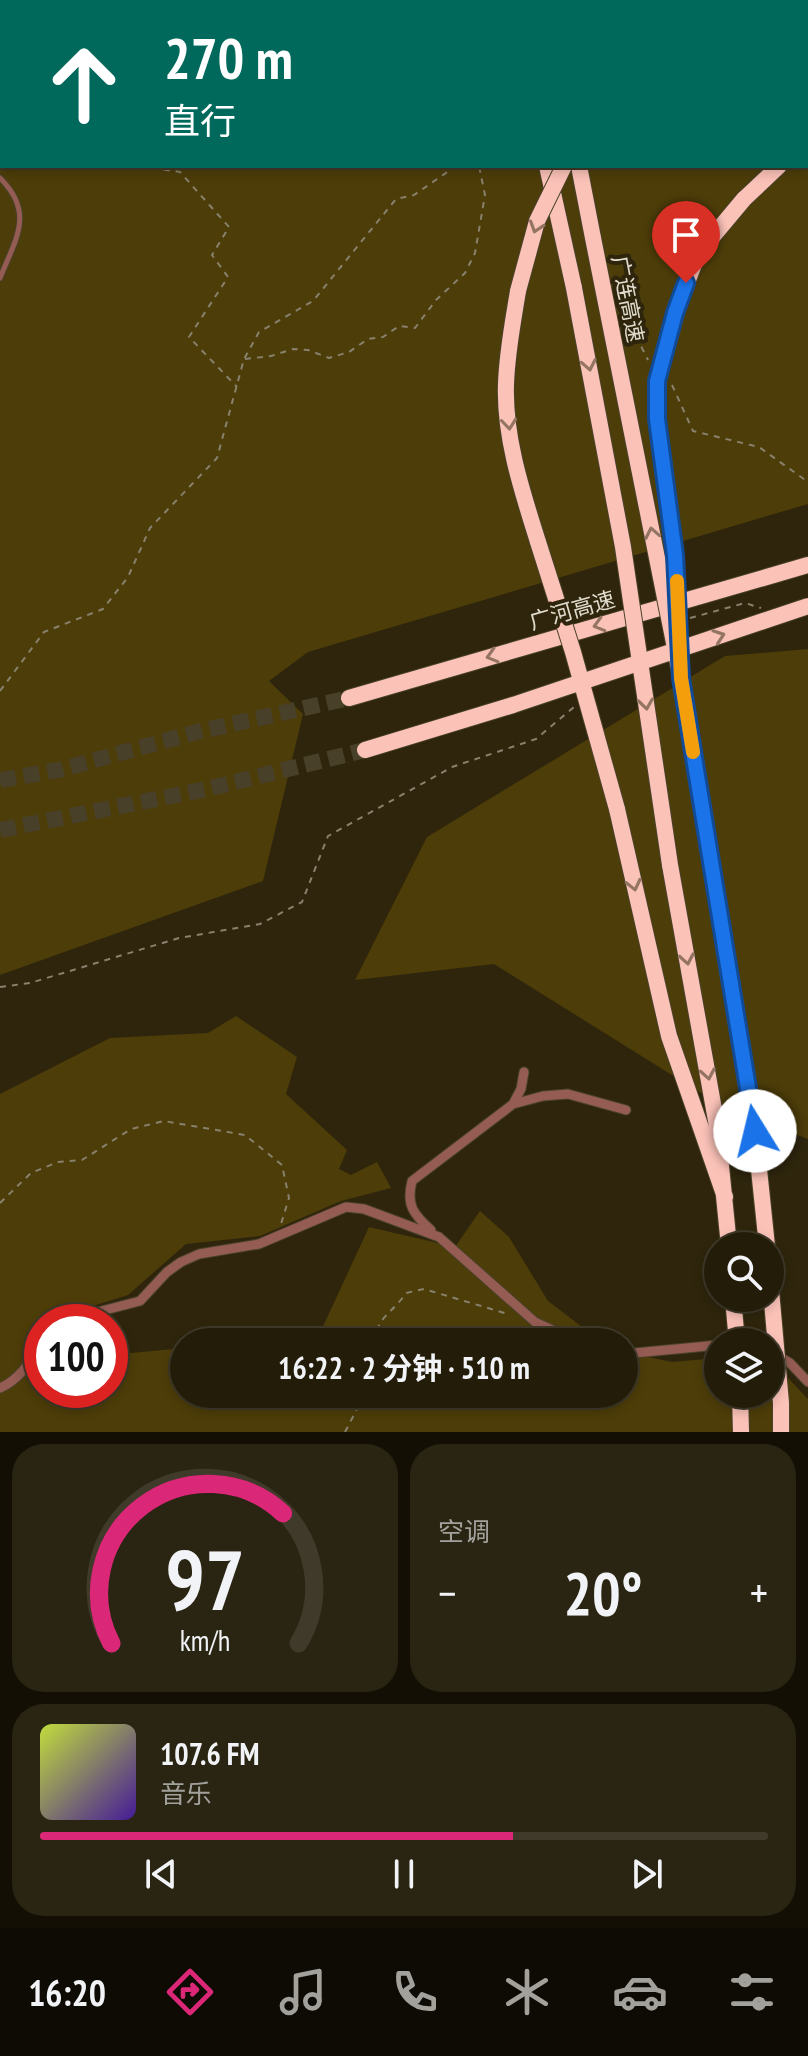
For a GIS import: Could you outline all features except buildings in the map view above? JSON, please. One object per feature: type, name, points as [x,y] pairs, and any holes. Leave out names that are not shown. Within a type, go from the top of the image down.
[{"type":"highway","points":[[547,168],[574,288],[623,547],[670,865],[717,1126],[728,1232]]},
{"type":"highway","points":[[563,168],[537,221],[518,291],[506,387],[510,434],[522,491],[573,652],[617,809],[669,1036],[725,1197]]},
{"type":"highway","name":"广连高速","points":[[579,168],[681,678],[755,1131],[766,1232]]},
{"type":"highway","points":[[681,678],[675,555],[657,419],[657,381],[675,313],[698,254],[744,199],[777,168]]},
{"type":"highway","name":"广河高速","points":[[349,698],[808,565]]},
{"type":"highway","points":[[365,750],[513,705],[808,606]]},
{"type":"highway","points":[[773,1312],[781,1432]]},
{"type":"highway","points":[[740,1408],[741,1432]]},
{"type":"street","points":[[513,1104],[521,1089],[524,1072]]},
{"type":"street","points":[[548,1328],[520,1310],[420,1220],[410,1206],[408,1195],[412,1181],[513,1104],[543,1096],[568,1094],[626,1110]]},
{"type":"street","points":[[128,1304],[140,1301],[167,1272],[181,1262],[199,1254],[259,1244],[346,1207],[364,1209],[439,1237]]},
{"type":"street","points":[[638,1353],[704,1346]]},
{"type":"street","points":[[784,1359],[808,1382]]},
{"type":"street","points":[[0,1388],[13,1382],[24,1369]]},
{"type":"lane","points":[[0,178],[15,193],[21,226],[0,278]]},
{"type":"path","points":[[153,168],[180,172],[229,227],[212,255],[228,277],[189,337],[238,387]]},
{"type":"path","points":[[0,691],[44,632],[103,609],[128,577],[150,528],[217,458],[244,359],[259,332],[313,301],[396,199],[414,195],[453,168]]},
{"type":"path","points":[[244,359],[271,356],[293,349],[308,350],[329,358],[349,352],[368,339],[383,337],[399,326],[415,328],[436,300],[465,273],[475,253],[485,195],[479,168]]},
{"type":"path","points":[[636,336],[649,363]]},
{"type":"path","points":[[665,378],[673,386],[693,431],[759,447],[808,482]]},
{"type":"path","points":[[687,619],[745,603],[770,611]]},
{"type":"path","points":[[0,987],[30,983],[179,938],[260,924],[302,902],[328,836],[452,767],[536,739],[583,698]]},
{"type":"path","points":[[0,1203],[31,1173],[58,1162],[82,1160],[131,1129],[164,1121],[245,1135],[282,1165],[289,1198],[278,1235]]},
{"type":"path","points":[[376,1328],[406,1293],[424,1289],[506,1315],[520,1310]]},
{"type":"path","points":[[345,1432],[357,1408]]},
{"type":"shaded area","points":[[0,168],[808,168],[808,504],[308,652],[269,681],[303,714],[263,881],[0,975]]},
{"type":"shaded area","points":[[808,649],[808,1139],[728,1110],[494,964],[355,980],[427,837],[725,656]]},
{"type":"shaded area","points":[[236,1016],[297,1057],[286,1094],[347,1150],[339,1169],[351,1175],[377,1162],[391,1188],[341,1201],[260,1236],[186,1244],[128,1295],[99,1304],[24,1304],[24,1408],[128,1408],[128,1353],[170,1349],[170,1408],[638,1408],[638,1355],[672,1362],[704,1359],[704,1408],[784,1408],[784,1376],[808,1399],[808,1432],[0,1432],[0,1094],[110,1038],[208,1033]]},
{"type":"shaded area","points":[[480,1211],[509,1237],[548,1301],[584,1328],[322,1328],[369,1227],[455,1247]]},
{"type":"tunnel","points":[[0,780],[59,770],[197,732],[349,698]]},
{"type":"tunnel","points":[[0,830],[207,789],[365,750]]},
{"type":"slow traffic","points":[[677,581],[681,678],[693,752]]},
{"type":"route","points":[[686,283],[657,381],[657,419],[675,555],[681,678],[755,1131]]}]
